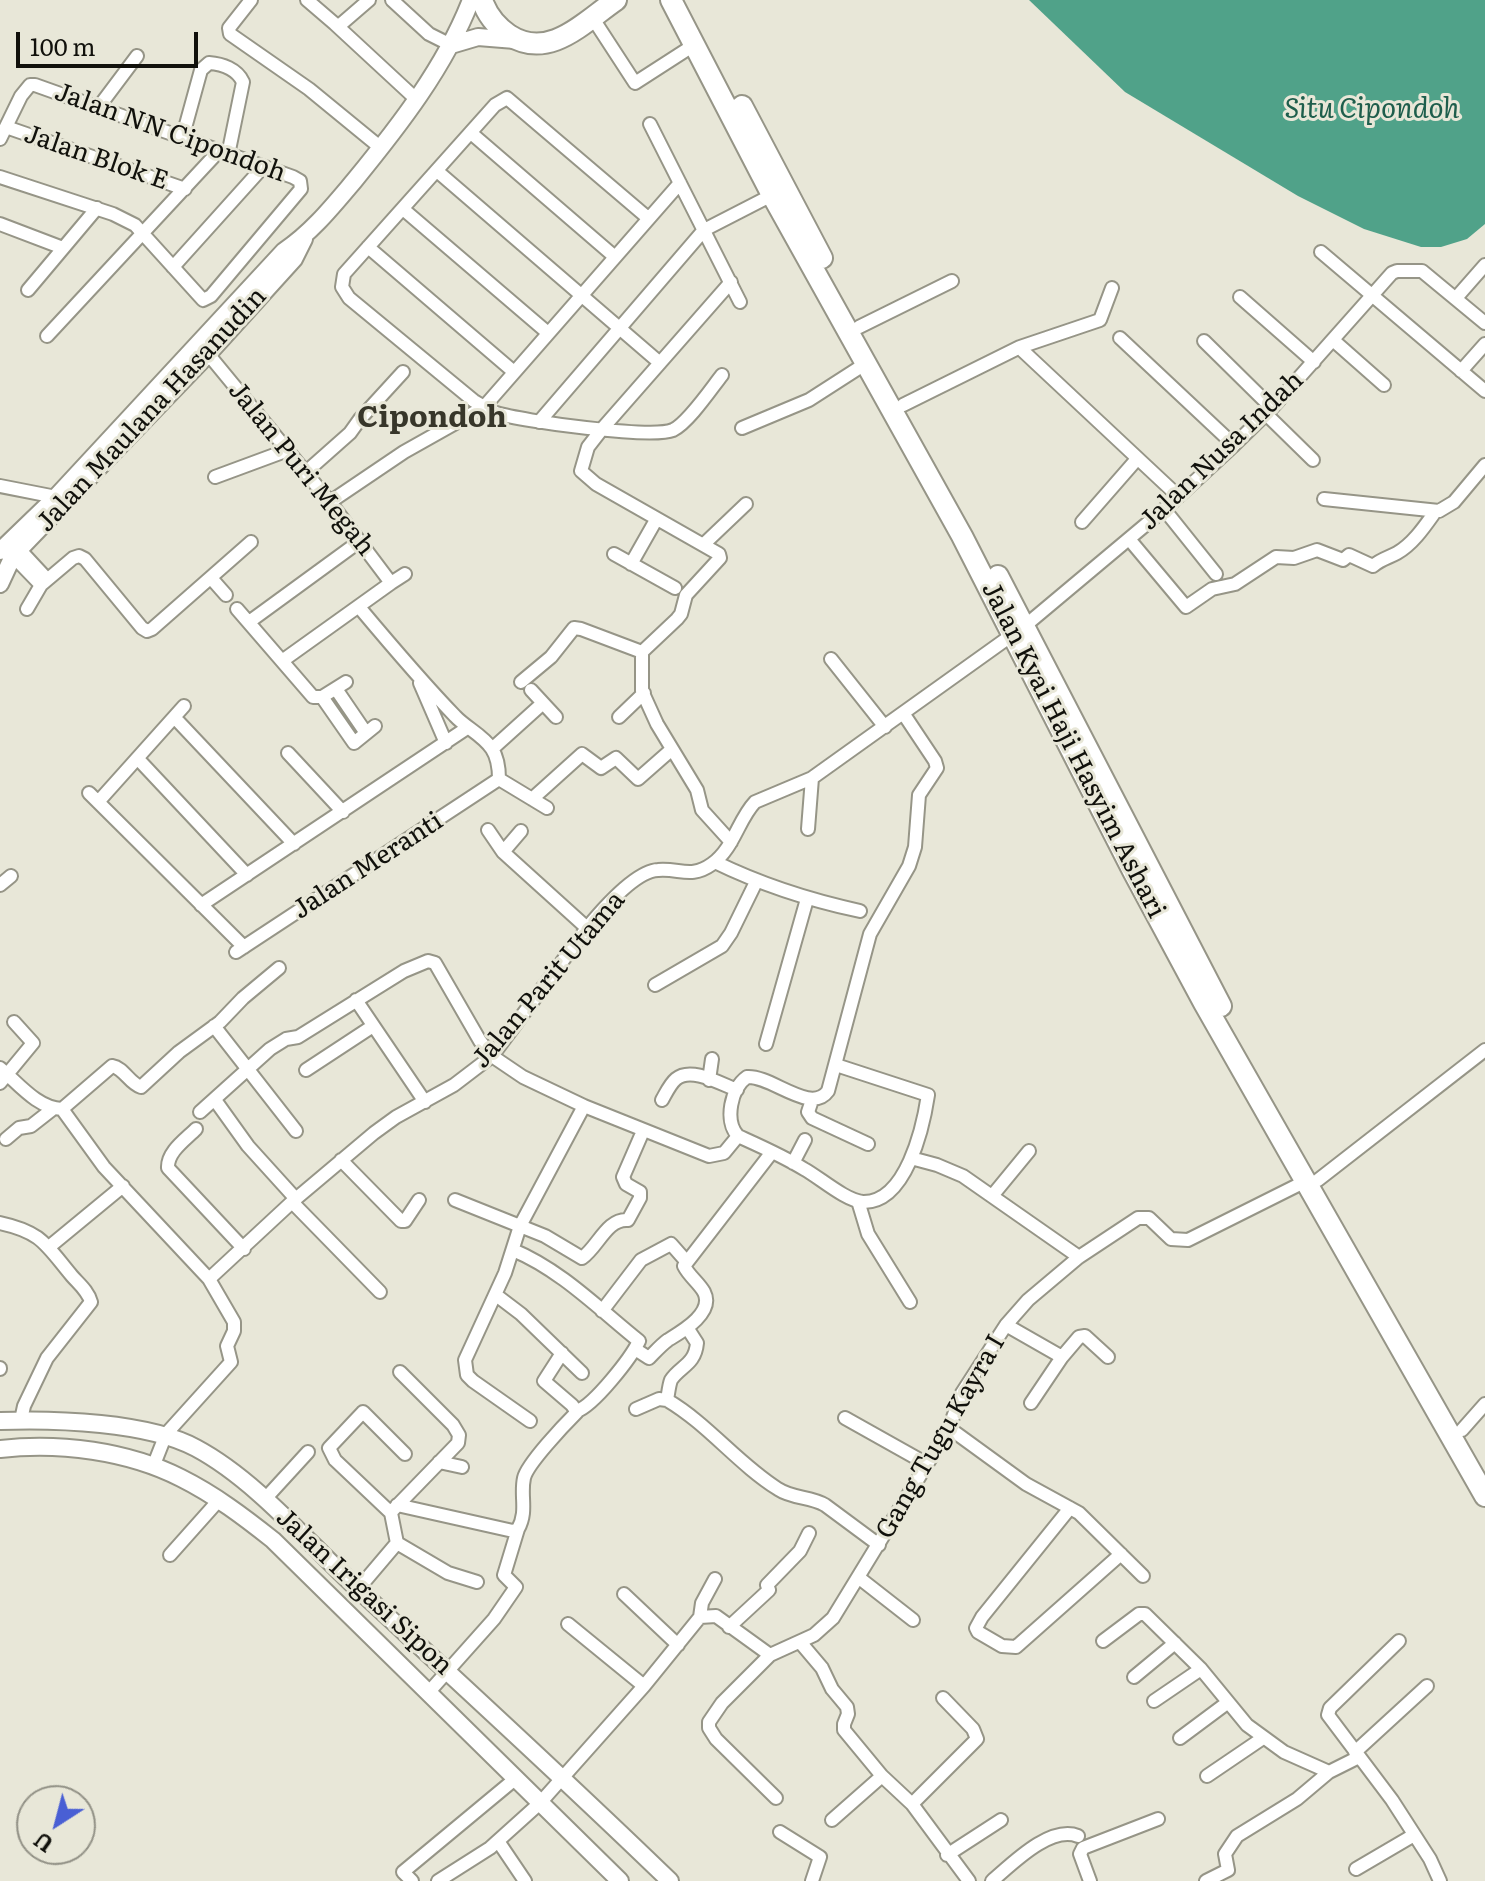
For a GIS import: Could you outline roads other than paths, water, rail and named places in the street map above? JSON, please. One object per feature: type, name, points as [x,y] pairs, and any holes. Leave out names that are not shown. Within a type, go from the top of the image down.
[{"type":"main road","points":[[482,0],[497,25],[521,41],[534,45],[551,43],[616,0]]},
{"type":"main road","name":"Jalan Kyai Haji Hasyim Ashari","points":[[671,0],[694,45],[903,405],[1020,630],[1133,871],[1457,1435],[1485,1496]]},
{"type":"main road","name":"Jalan Kyai Haji Hasyim Ashari","points":[[686,0],[865,364],[962,536],[1020,630]]},
{"type":"main road","name":"Jalan Kyai Haji Hasyim Ashari","points":[[1457,1435],[1485,1472]]},
{"type":"street","points":[[251,0],[229,28],[230,34],[309,89],[379,146]]},
{"type":"street","points":[[307,0],[416,99]]},
{"type":"street","points":[[335,24],[344,25],[369,0]]},
{"type":"street","points":[[392,0],[429,34],[451,45],[478,37],[521,41]]},
{"type":"street","name":"Jalan Maulana Hasanudin","points":[[0,584],[52,495],[206,352],[379,146],[416,99],[451,45],[471,0]]},
{"type":"street","points":[[592,17],[635,83],[694,45]]},
{"type":"street","points":[[98,108],[137,56]]},
{"type":"street","points":[[47,336],[143,231],[223,154],[243,82],[238,74],[209,63],[201,70],[182,139]]},
{"type":"street","name":"Jalan NN Cipondoh","points":[[3,133],[26,89],[35,85],[293,177],[301,185],[297,196],[265,234]]},
{"type":"street","points":[[648,218],[511,100],[500,101],[344,274],[342,287],[345,294],[491,411],[539,422],[602,429],[671,430],[684,420],[722,375]]},
{"type":"street","points":[[650,124],[740,302]]},
{"type":"street","name":"Jalan Blok E","points":[[3,133],[185,189]]},
{"type":"street","points":[[471,133],[615,257]]},
{"type":"street","points":[[173,267],[263,167]]},
{"type":"street","points":[[437,171],[660,363]]},
{"type":"street","points":[[0,177],[124,219],[143,231],[198,297],[205,300],[265,234],[289,255]]},
{"type":"street","points":[[330,502],[404,452],[484,407],[680,183]]},
{"type":"street","points":[[539,422],[704,230],[779,192]]},
{"type":"street","points":[[28,290],[97,208]]},
{"type":"street","points":[[403,209],[548,333]]},
{"type":"street","points":[[0,224],[63,248]]},
{"type":"street","points":[[368,247],[514,372]]},
{"type":"street","points":[[1321,252],[1485,391]]},
{"type":"street","points":[[1485,265],[1456,298],[1485,323]]},
{"type":"street","name":"Jalan Nusa Indah","points":[[1020,630],[1164,509],[1234,445],[1269,411],[1395,271],[1422,271],[1456,298]]},
{"type":"street","points":[[859,327],[952,281]]},
{"type":"street","points":[[731,282],[602,429],[588,447],[581,471],[596,484],[656,520],[717,552],[720,558],[686,595],[677,619],[642,652],[644,693],[671,750],[697,790],[702,810],[731,842]]},
{"type":"street","points":[[903,405],[1020,347],[1100,320],[1112,288]]},
{"type":"street","points":[[1240,297],[1314,362]]},
{"type":"street","points":[[1120,338],[1234,445]]},
{"type":"street","points":[[1333,340],[1384,385]]},
{"type":"street","points":[[1204,341],[1313,460]]},
{"type":"street","points":[[1461,371],[1485,344]]},
{"type":"street","points":[[1023,351],[1178,496]]},
{"type":"street","name":"Jalan Puri Megah","points":[[206,352],[306,472],[391,583],[405,574]]},
{"type":"street","points":[[742,428],[809,400],[865,364]]},
{"type":"street","points":[[306,472],[350,433],[403,372]]},
{"type":"street","name":"Jalan Maulana Hasanudin","points":[[17,556],[151,404]]},
{"type":"street","points":[[215,477],[288,450]]},
{"type":"street","points":[[1082,522],[1137,459]]},
{"type":"street","points":[[1324,499],[1435,512],[1454,502],[1485,465]]},
{"type":"street","points":[[0,486],[52,495]]},
{"type":"street","points":[[704,544],[746,504]]},
{"type":"street","points":[[1164,509],[1216,574]]},
{"type":"street","points":[[1129,539],[1186,607],[1212,589],[1235,584],[1276,557],[1294,558],[1317,550],[1343,560],[1349,555],[1373,566],[1385,556],[1403,548],[1435,512]]},
{"type":"street","points":[[631,564],[656,520]]},
{"type":"street","points":[[249,622],[360,541]]},
{"type":"street","points":[[27,609],[41,579],[73,558],[85,559],[147,631],[251,542]]},
{"type":"street","points":[[614,554],[675,588]]},
{"type":"street","points":[[17,556],[41,579]]},
{"type":"street","points":[[211,578],[226,595]]},
{"type":"street","points":[[282,661],[391,583]]},
{"type":"street","points":[[359,607],[416,676],[492,749],[499,765],[499,779],[547,808]]},
{"type":"street","points":[[237,609],[309,693],[317,698],[322,697],[341,685],[371,729],[354,743],[322,697]]},
{"type":"street","points":[[556,717],[526,686],[574,628],[642,652]]},
{"type":"street","points":[[860,911],[807,899],[756,882],[715,862],[755,802],[812,778],[1020,630]]},
{"type":"street","points":[[831,659],[885,727]]},
{"type":"street","points":[[416,676],[446,743]]},
{"type":"street","points":[[619,717],[644,693]]},
{"type":"street","points":[[492,749],[543,703]]},
{"type":"street","points":[[184,706],[139,760],[94,798],[201,905],[467,728]]},
{"type":"street","points":[[836,1065],[927,1094],[911,1158],[900,1180],[885,1196],[865,1202],[738,1136],[730,1122],[742,1079],[752,1076],[812,1100],[825,1096],[870,934],[909,866],[915,847],[919,795],[937,768],[903,713]]},
{"type":"street","points":[[175,718],[294,844]]},
{"type":"street","points":[[532,799],[582,754],[601,768],[616,758],[638,779],[671,750]]},
{"type":"street","points":[[288,753],[343,812]]},
{"type":"street","points":[[139,760],[247,875]]},
{"type":"street","points":[[808,829],[812,778]]},
{"type":"street","name":"Jalan Meranti","points":[[201,905],[240,950],[499,779]]},
{"type":"street","points":[[488,830],[503,852],[587,928]]},
{"type":"street","points":[[503,852],[521,831]]},
{"type":"street","name":"Jalan Parit Utama","points":[[209,1279],[341,1160],[396,1117],[454,1085],[492,1056],[587,928],[615,897],[650,872],[691,873],[715,862]]},
{"type":"street","points":[[0,885],[11,876]]},
{"type":"street","points":[[655,985],[722,946],[756,882]]},
{"type":"street","points":[[766,1044],[807,899]]},
{"type":"street","points":[[200,1112],[270,1049],[286,1039],[298,1037],[404,971],[432,961],[480,1041],[492,1056],[523,1077],[584,1106],[709,1156],[724,1153],[738,1136]]},
{"type":"street","points":[[6,1139],[19,1128],[31,1126],[58,1109],[112,1066],[119,1067],[135,1085],[141,1087],[279,968]]},
{"type":"street","points":[[356,1000],[425,1102]]},
{"type":"street","points":[[14,1022],[33,1043],[3,1075],[42,1103],[58,1109],[104,1167],[209,1279],[234,1322],[234,1331],[227,1346],[231,1362],[165,1436],[154,1464]]},
{"type":"street","points":[[214,1026],[296,1131]]},
{"type":"street","points":[[306,1070],[373,1026]]},
{"type":"street","points":[[1312,1180],[1485,1050]]},
{"type":"street","points":[[709,1080],[712,1059]]},
{"type":"street","points":[[662,1100],[679,1076],[688,1074],[737,1090]]},
{"type":"street","points":[[215,1100],[248,1146],[294,1200],[380,1292]]},
{"type":"street","points":[[812,1100],[808,1112],[812,1118],[868,1144]]},
{"type":"street","points":[[530,1421],[467,1375],[465,1360],[496,1295],[520,1226],[584,1106]]},
{"type":"street","points":[[196,1129],[168,1158],[168,1168],[244,1249]]},
{"type":"street","points":[[455,1200],[545,1236],[579,1257],[585,1256],[613,1225],[621,1219],[628,1220],[640,1198],[640,1192],[623,1180],[643,1131]]},
{"type":"street","points":[[793,1163],[805,1140]]},
{"type":"street","points":[[992,1196],[1029,1151]]},
{"type":"street","points":[[635,1349],[647,1359],[668,1340],[688,1329],[703,1310],[706,1299],[703,1290],[684,1266],[686,1261],[772,1152]]},
{"type":"street","points":[[911,1158],[956,1172],[1079,1257]]},
{"type":"street","points":[[341,1160],[401,1221],[405,1221],[419,1200]]},
{"type":"street","name":"Gang Tugu Kayra I","points":[[770,1655],[814,1635],[833,1618],[949,1428],[962,1393],[1006,1325],[1028,1300],[1079,1257],[1138,1218],[1149,1218],[1171,1239],[1188,1240],[1312,1180]]},
{"type":"street","points":[[49,1247],[123,1186]]},
{"type":"street","points":[[858,1201],[868,1234],[910,1302]]},
{"type":"street","points":[[0,1223],[27,1230],[49,1247],[86,1290],[91,1302],[47,1358],[24,1406],[21,1420]]},
{"type":"street","points":[[602,1311],[646,1255],[671,1244],[686,1261]]},
{"type":"street","points":[[431,1690],[494,1619],[516,1586],[504,1575],[525,1504],[524,1477],[639,1341],[548,1268],[513,1250]]},
{"type":"street","points":[[496,1295],[521,1314],[582,1373]]},
{"type":"street","points":[[1006,1325],[1062,1357]]},
{"type":"street","points":[[667,1400],[672,1380],[687,1367],[697,1351],[697,1343],[688,1329]]},
{"type":"street","points":[[1031,1403],[1062,1357],[1082,1336],[1108,1357]]},
{"type":"street","points":[[562,1353],[544,1381],[577,1411]]},
{"type":"street","points":[[358,1589],[397,1543],[394,1509],[458,1443],[459,1435],[453,1425],[400,1372]]},
{"type":"street","points":[[636,1409],[659,1399],[667,1400],[777,1489],[799,1499],[818,1501],[879,1545]]},
{"type":"street","points":[[1457,1435],[1485,1404]]},
{"type":"street","points":[[405,1454],[363,1412],[329,1448],[335,1460],[394,1509],[513,1531],[518,1529]]},
{"type":"street","points":[[845,1418],[927,1464]]},
{"type":"street","name":"Jalan Irigasi Sipon","points":[[0,1421],[87,1424],[165,1436],[198,1448],[265,1499],[446,1674],[670,1881]]},
{"type":"street","points":[[949,1428],[1026,1484],[1092,1524],[1143,1576]]},
{"type":"street","name":"Jalan Irigasi Sipon","points":[[0,1449],[97,1452],[154,1464],[219,1500],[273,1540],[431,1690],[515,1779],[541,1800],[620,1881]]},
{"type":"street","points":[[265,1499],[308,1452]]},
{"type":"street","points":[[439,1462],[462,1467]]},
{"type":"street","points":[[170,1555],[219,1500]]},
{"type":"street","points":[[1070,1508],[982,1617],[976,1628],[978,1632],[1002,1646],[1016,1647],[1121,1554]]},
{"type":"street","points":[[729,1627],[769,1590],[767,1585],[800,1551],[809,1533]]},
{"type":"street","points":[[397,1543],[448,1573],[477,1582]]},
{"type":"street","points":[[858,1577],[913,1620]]},
{"type":"street","points":[[438,1881],[498,1841],[561,1779],[644,1686],[700,1617],[702,1603],[715,1579]]},
{"type":"street","points":[[624,1594],[678,1645]]},
{"type":"street","points":[[1103,1641],[1143,1613],[1201,1669],[1227,1703],[1263,1738],[1284,1752],[1329,1772]]},
{"type":"street","points":[[700,1617],[716,1616],[770,1655],[713,1714],[709,1728],[730,1754],[776,1798]]},
{"type":"street","points":[[568,1624],[644,1686]]},
{"type":"street","points":[[1399,1641],[1330,1708],[1328,1715],[1414,1835],[1440,1881]]},
{"type":"street","points":[[800,1642],[822,1668],[832,1689],[847,1707],[844,1730],[882,1776],[912,1804],[966,1880]]},
{"type":"street","points":[[1134,1677],[1175,1643]]},
{"type":"street","points":[[1154,1701],[1201,1669]]},
{"type":"street","points":[[1206,1881],[1228,1870],[1225,1854],[1237,1836],[1297,1799],[1357,1754],[1427,1686]]},
{"type":"street","points":[[912,1804],[977,1739],[973,1729],[943,1698]]},
{"type":"street","points":[[1180,1738],[1227,1703]]},
{"type":"street","points":[[1207,1776],[1263,1738]]},
{"type":"street","points":[[832,1820],[882,1776]]},
{"type":"street","points":[[412,1881],[403,1872],[515,1779]]},
{"type":"street","points":[[1090,1881],[1080,1854],[1083,1848],[1158,1819]]},
{"type":"street","points":[[947,1855],[1001,1820]]},
{"type":"street","points":[[780,1832],[820,1857],[812,1881]]},
{"type":"street","points":[[992,1881],[1034,1846],[1057,1835],[1078,1836]]},
{"type":"street","points":[[1356,1869],[1414,1835]]},
{"type":"street","points":[[498,1841],[525,1881]]},
{"type":"water","name":"Situ Cipondoh","points":[[1029,0],[1485,0],[1485,224],[1467,239],[1441,247],[1421,247],[1364,229],[1298,196],[1125,92]]},
{"type":"district","name":"Cipondoh","points":[[432,418]]}]
